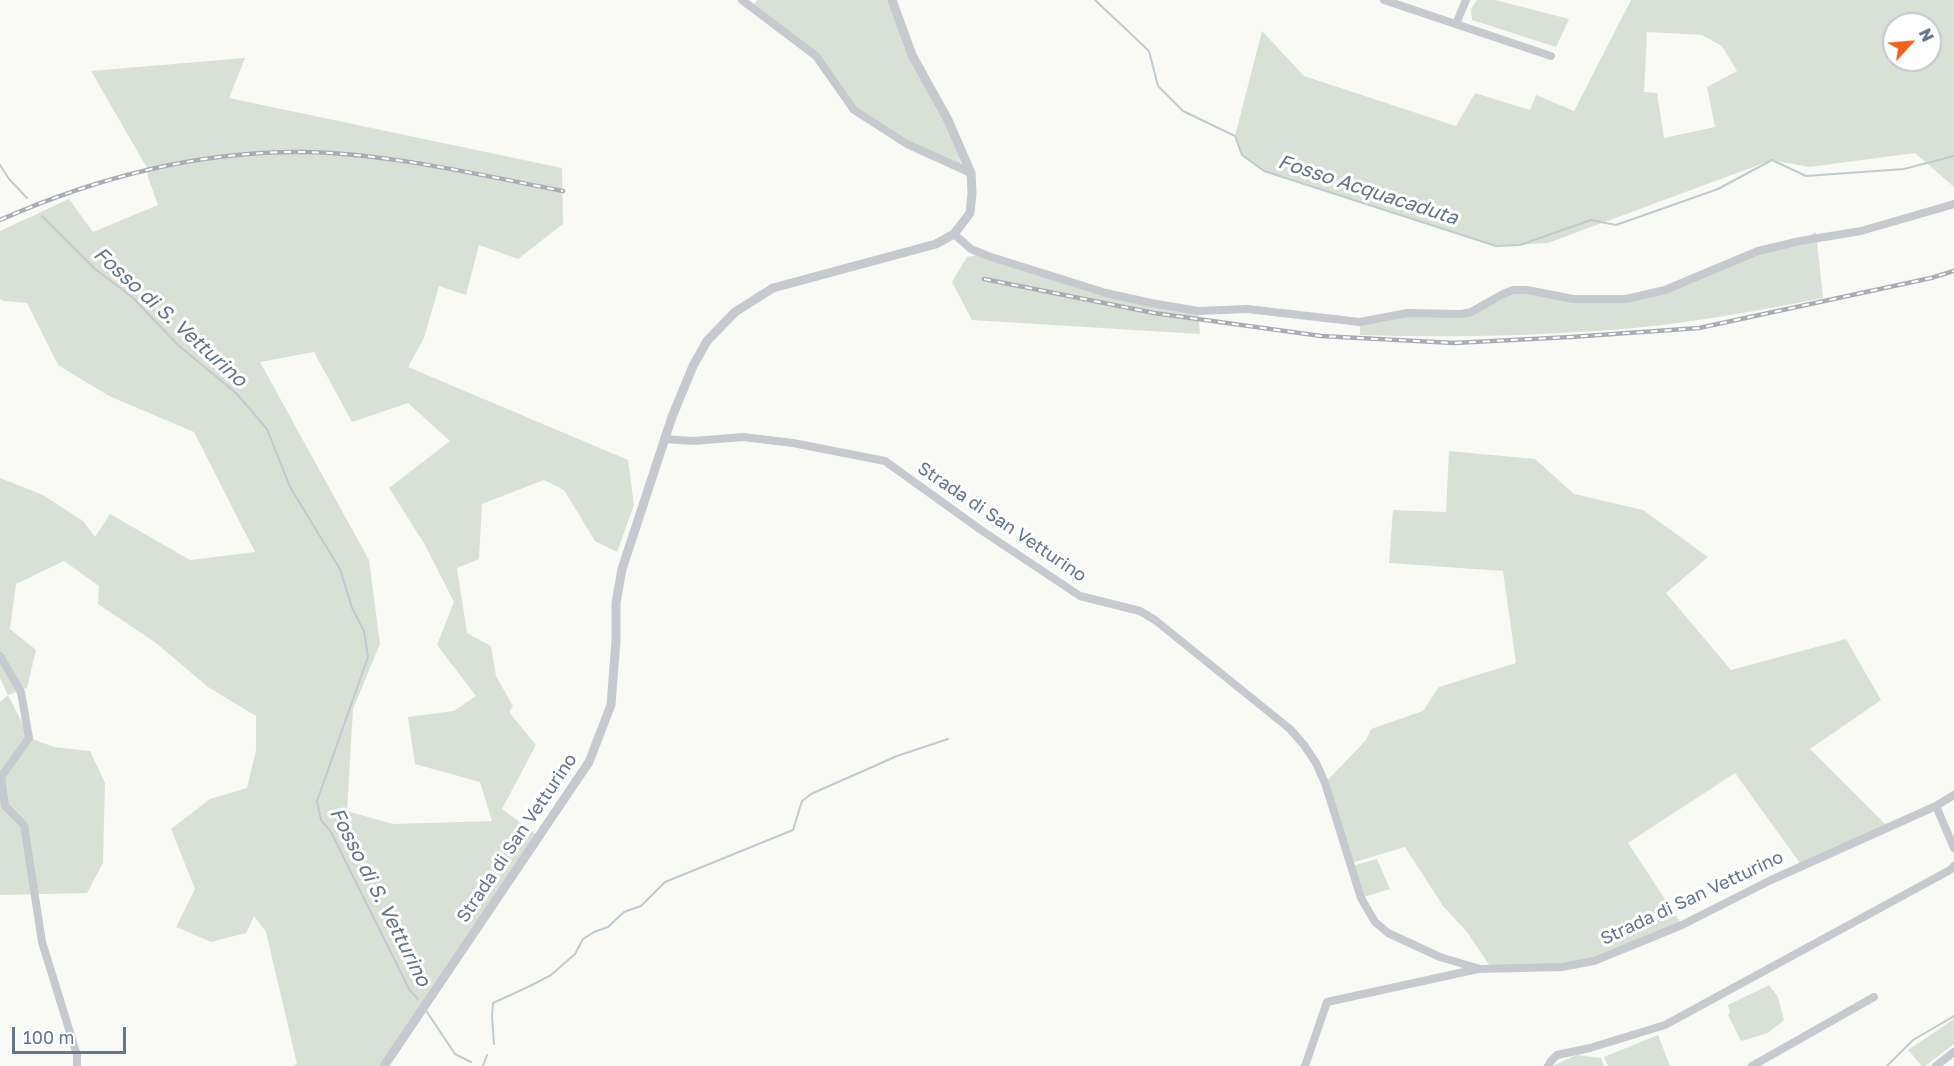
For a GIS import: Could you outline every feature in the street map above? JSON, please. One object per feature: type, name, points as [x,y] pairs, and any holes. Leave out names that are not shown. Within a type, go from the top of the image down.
[{"type":"street","points":[[742,0],[754,4],[816,56],[854,110],[907,144],[971,172]]},
{"type":"street","points":[[664,439],[702,349],[735,312],[773,288],[936,244],[954,234],[970,213],[971,172],[948,120],[912,55],[892,0]]},
{"type":"street","points":[[1384,0],[1551,56]]},
{"type":"street","points":[[1456,24],[1466,0]]},
{"type":"street","points":[[954,234],[971,249],[988,256],[1106,293],[1151,303],[1198,311],[1246,309],[1360,322],[1407,314],[1471,312],[1513,290],[1527,290],[1573,299],[1626,299],[1665,290],[1758,251],[1861,231],[1954,204]]},
{"type":"street","name":"Strada di San Vetturino","points":[[384,1066],[589,762],[611,705],[616,640],[616,603],[622,569],[664,439],[693,441],[744,437],[793,443],[885,461],[981,530],[1080,596],[1140,611],[1155,620],[1290,729],[1304,745],[1326,783],[1361,898],[1375,922],[1388,933],[1430,952],[1480,969],[1562,967],[1594,960],[1682,925],[1771,880],[1936,806],[1954,795]]},
{"type":"street","points":[[0,656],[21,692],[30,738],[1,777],[5,806],[24,825],[42,942],[77,1055],[77,1066]]},
{"type":"street","points":[[1936,806],[1954,848]]},
{"type":"street","points":[[1548,1066],[1557,1055],[1590,1048],[1665,1025],[1940,876],[1954,866]]},
{"type":"street","points":[[1305,1066],[1327,1002],[1480,969]]},
{"type":"street","points":[[1752,1066],[1874,997]]},
{"type":"street","points":[[1935,1066],[1954,1052]]},
{"type":"shaded area","points":[[757,0],[892,0],[967,167],[952,154],[971,173],[907,144],[854,110],[816,56],[752,7]]},
{"type":"shaded area","points":[[1477,0],[1495,0],[1569,19],[1556,47],[1472,20],[1471,9]]},
{"type":"shaded area","points":[[1631,0],[1954,0],[1954,187],[1915,153],[1809,167],[1772,160],[1548,243],[1496,246],[1264,171],[1242,155],[1235,136],[1262,31],[1304,76],[1456,126],[1475,93],[1530,110],[1536,95],[1574,111]],"holes":[[[1647,32],[1702,35],[1722,46],[1737,71],[1707,87],[1715,127],[1664,138],[1657,93],[1644,92]]]},
{"type":"shaded area","points":[[245,58],[229,98],[562,168],[563,224],[518,259],[479,245],[466,295],[439,286],[424,338],[408,367],[628,460],[634,505],[617,552],[595,541],[564,490],[544,480],[482,504],[479,559],[457,568],[467,633],[491,646],[496,676],[513,706],[509,712],[536,745],[502,809],[538,836],[384,1066],[292,1066],[297,1064],[266,932],[254,916],[246,933],[211,942],[176,927],[195,889],[171,829],[210,799],[247,788],[256,750],[256,716],[208,687],[156,643],[98,604],[99,586],[64,561],[16,584],[10,629],[36,650],[27,688],[8,695],[0,678],[0,478],[43,495],[83,521],[95,537],[110,514],[190,560],[255,552],[194,432],[109,396],[58,365],[27,303],[0,299],[0,231],[69,199],[93,232],[158,205],[147,168],[91,71]],"holes":[[[314,352],[352,422],[408,403],[450,441],[389,488],[425,545],[454,602],[437,645],[476,696],[454,711],[408,717],[415,764],[480,782],[492,821],[393,824],[347,811],[353,709],[380,644],[369,560],[260,362]]]},
{"type":"shaded area","points":[[1816,232],[1823,298],[1705,319],[1634,328],[1497,336],[1360,335],[1360,322],[1407,313],[1461,314],[1513,290],[1573,299],[1626,299],[1665,290],[1758,251],[1800,241]]},
{"type":"shaded area","points":[[982,254],[1106,293],[1198,311],[1200,334],[972,320],[952,282],[967,257]]},
{"type":"shaded area","points":[[1449,451],[1535,459],[1574,494],[1643,510],[1708,557],[1666,593],[1731,670],[1846,639],[1881,700],[1810,749],[1888,827],[1802,866],[1735,773],[1628,843],[1682,925],[1629,947],[1562,967],[1492,969],[1467,932],[1443,906],[1405,847],[1351,863],[1325,783],[1366,740],[1371,729],[1423,711],[1439,687],[1516,663],[1503,571],[1389,563],[1393,510],[1446,512]]},
{"type":"shaded area","points":[[8,695],[30,738],[54,747],[90,751],[105,783],[103,863],[87,893],[0,895],[0,702]]},
{"type":"shaded area","points":[[1377,859],[1390,889],[1361,898],[1352,866]]},
{"type":"shaded area","points":[[1769,985],[1778,997],[1784,1020],[1768,1033],[1741,1041],[1728,1015],[1730,1013],[1728,1005]]},
{"type":"shaded area","points":[[1954,1019],[1954,1044],[1922,1066],[1908,1050]]},
{"type":"shaded area","points":[[1658,1035],[1670,1066],[1608,1066],[1604,1057]]},
{"type":"shaded area","points":[[1576,1055],[1601,1058],[1604,1066],[1553,1066]]},
{"type":"waterway","name":"Fosso Acquacaduta","points":[[1095,0],[1149,51],[1158,86],[1183,111],[1235,136],[1242,155],[1264,171],[1496,246],[1520,245],[1591,220],[1616,225],[1718,189],[1772,160],[1806,176],[1904,169],[1954,156]]},
{"type":"waterway","name":"Fosso di S. Vetturino","points":[[0,165],[9,179],[27,198]]},
{"type":"waterway","name":"Fosso di S. Vetturino","points":[[42,216],[94,268],[132,297],[178,345],[236,393],[267,429],[290,487],[340,569],[352,608],[364,631],[368,657],[317,801],[321,820],[331,832],[409,989],[418,999]]},
{"type":"waterway","points":[[494,1044],[493,1003],[551,975],[575,954],[583,939],[608,927],[624,912],[641,906],[665,882],[793,830],[802,801],[811,794],[897,756],[948,739]]},
{"type":"waterway","name":"Fosso di S. Vetturino","points":[[425,1009],[455,1054],[471,1062]]},
{"type":"waterway","points":[[1887,1066],[1913,1040],[1954,1016]]},
{"type":"waterway","points":[[483,1066],[487,1055]]},
{"type":"railway","points":[[0,220],[73,192],[148,170],[225,156],[264,153],[303,152],[367,156],[563,191]]},
{"type":"railway","points":[[984,279],[1154,313],[1321,336],[1454,343],[1699,328],[1931,278],[1954,271]]}]
